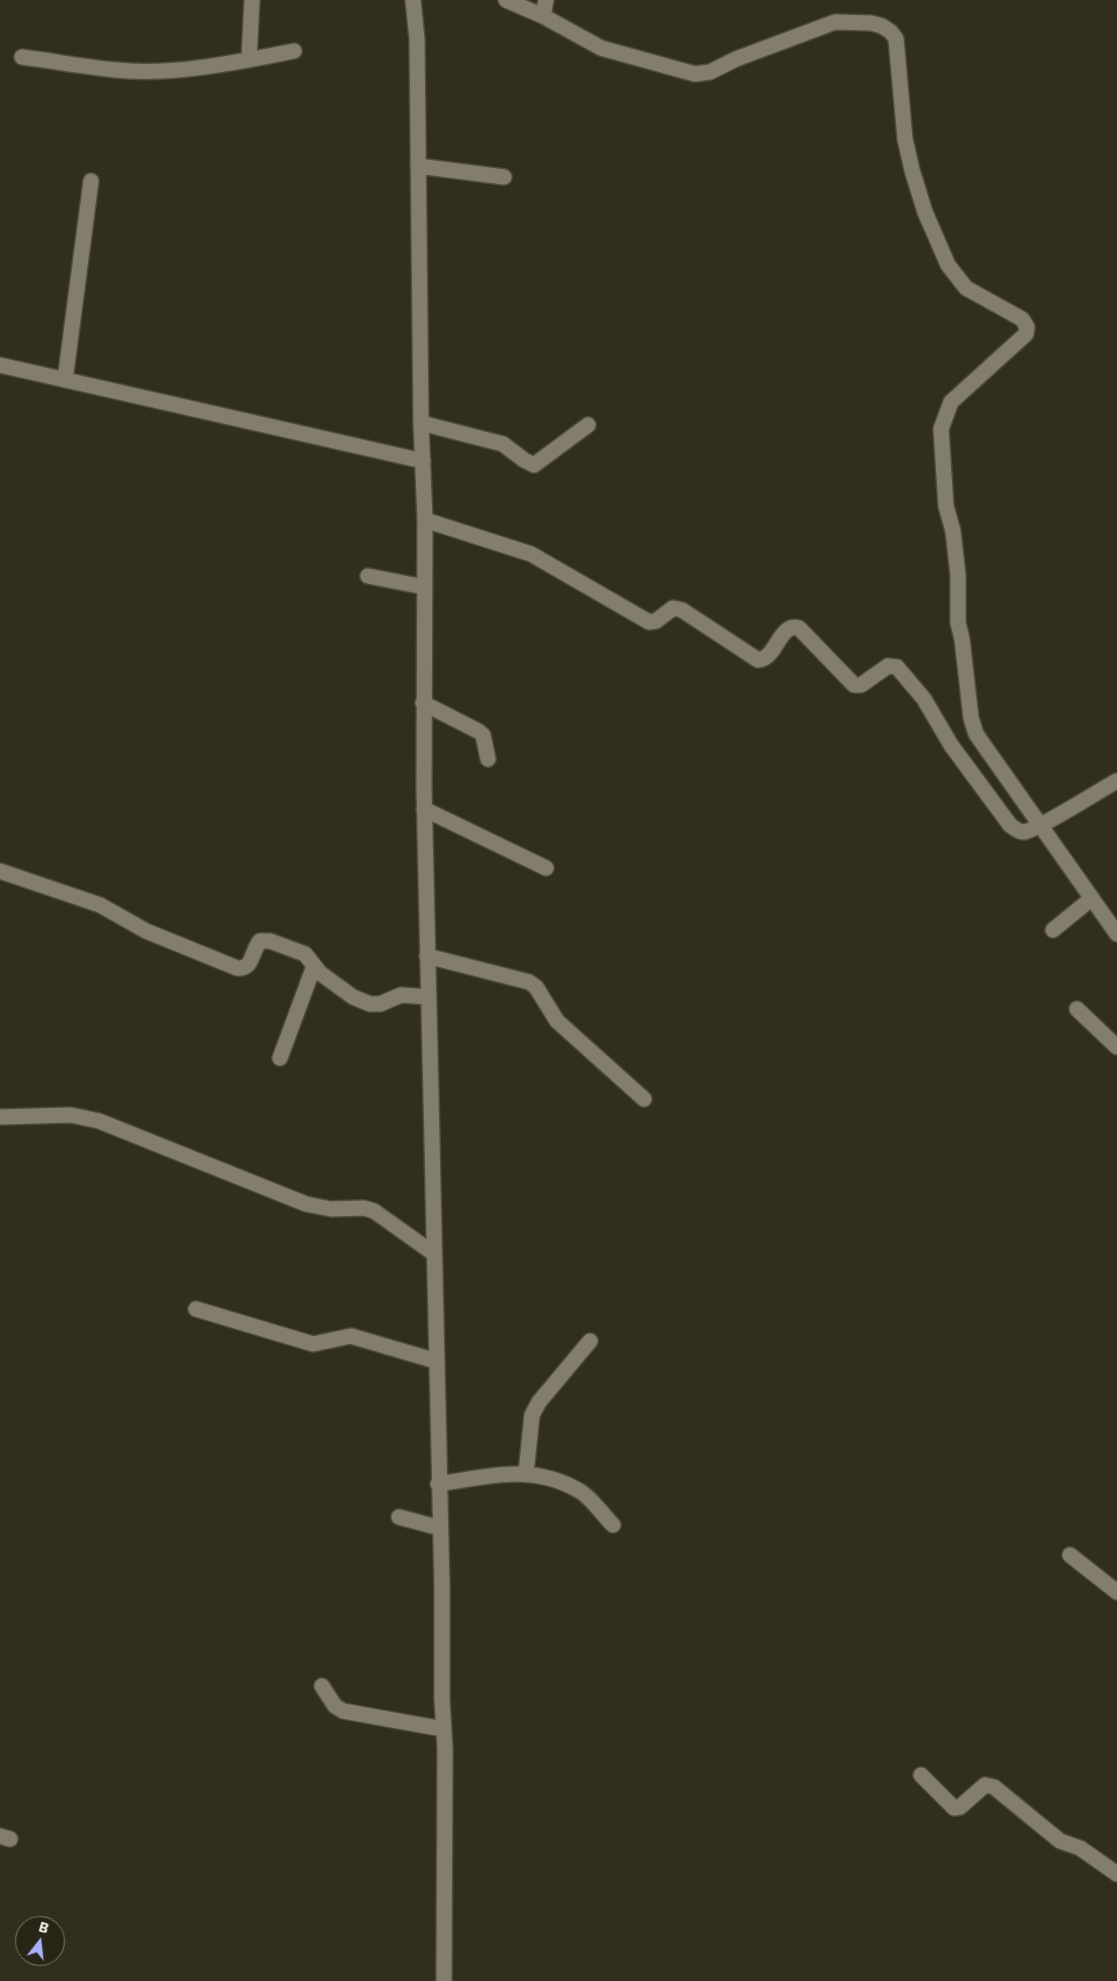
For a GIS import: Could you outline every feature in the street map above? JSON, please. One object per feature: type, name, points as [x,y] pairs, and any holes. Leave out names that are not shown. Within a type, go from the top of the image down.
[{"type":"street","points":[[249,60],[252,0]]},
{"type":"street","points":[[412,0],[417,39],[421,424],[425,520],[424,809],[440,1528],[444,1981]]},
{"type":"street","points":[[506,0],[543,16],[601,48],[695,74],[710,72],[720,65],[835,22],[871,22],[891,32],[896,39],[905,139],[912,170],[925,212],[948,265],[966,288],[1026,323],[1026,334],[951,402],[941,429],[946,506],[952,531],[958,576],[958,622],[962,639],[971,718],[976,734],[1032,828],[1086,903],[1117,934]]},
{"type":"street","points":[[543,16],[546,0]]},
{"type":"street","points":[[22,57],[117,70],[149,71],[249,60],[294,50]]},
{"type":"street","points":[[418,166],[504,177]]},
{"type":"street","points":[[65,380],[91,181]]},
{"type":"street","points":[[0,365],[423,461]]},
{"type":"street","points":[[421,424],[503,444],[534,465],[588,425]]},
{"type":"street","points":[[425,520],[531,554],[649,622],[656,622],[673,608],[682,610],[758,660],[766,658],[788,629],[795,626],[800,628],[854,685],[861,685],[888,666],[897,667],[924,699],[951,745],[1010,825],[1016,830],[1032,828],[1117,781]]},
{"type":"street","points":[[368,576],[424,587]]},
{"type":"street","points":[[423,703],[483,735],[488,759]]},
{"type":"street","points":[[424,809],[546,868]]},
{"type":"street","points":[[0,871],[100,904],[146,931],[237,968],[248,965],[257,944],[265,940],[300,950],[314,966],[353,997],[370,1004],[380,1004],[401,995],[428,997]]},
{"type":"street","points":[[1053,930],[1086,903]]},
{"type":"street","points":[[427,956],[529,982],[536,987],[557,1021],[644,1099]]},
{"type":"street","points":[[280,1058],[314,966]]},
{"type":"street","points":[[1077,1009],[1117,1047]]},
{"type":"street","points":[[0,1117],[72,1116],[99,1121],[306,1204],[331,1209],[364,1208],[374,1211],[433,1253]]},
{"type":"street","points":[[196,1309],[313,1344],[351,1336],[436,1361]]},
{"type":"street","points":[[526,1473],[532,1415],[539,1402],[590,1342]]},
{"type":"street","points":[[438,1484],[526,1473],[579,1490],[613,1525]]},
{"type":"street","points":[[399,1517],[440,1528]]},
{"type":"street","points":[[1070,1555],[1117,1592]]},
{"type":"street","points":[[322,1686],[335,1706],[342,1711],[443,1729]]},
{"type":"street","points":[[921,1775],[954,1808],[960,1807],[985,1785],[994,1787],[1060,1841],[1080,1848],[1117,1874]]}]
